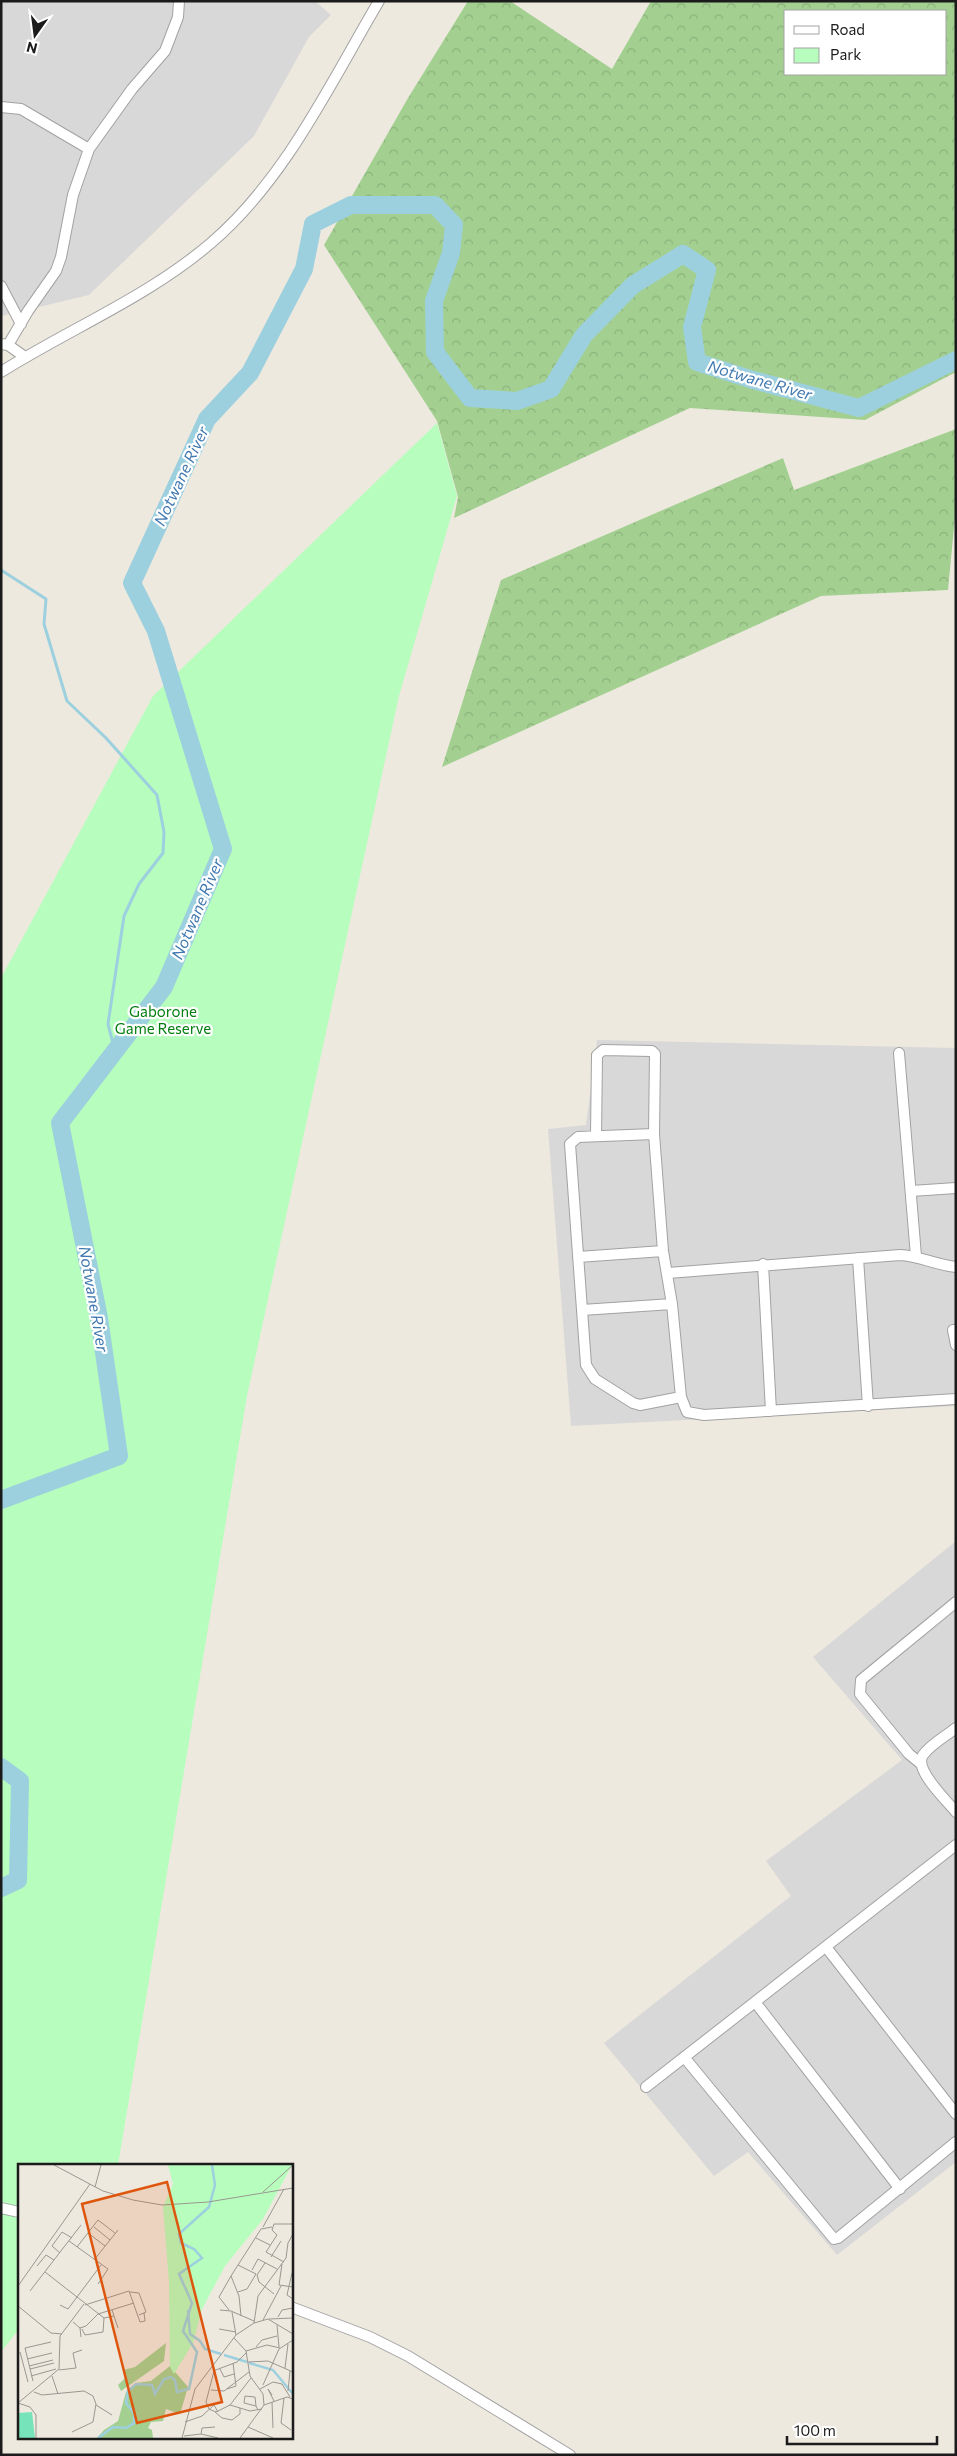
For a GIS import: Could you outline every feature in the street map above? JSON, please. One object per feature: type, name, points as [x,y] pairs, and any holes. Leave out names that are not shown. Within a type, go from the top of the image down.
[{"type":"street","points":[[25,357],[5,345],[56,271],[61,257],[73,194],[89,148],[132,88],[165,51],[178,17],[179,1]]},
{"type":"street","points":[[1,372],[25,357],[119,307],[158,282],[211,243],[252,202],[282,162],[379,1]]},
{"type":"street","points":[[1,107],[21,109],[89,148]]},
{"type":"street","points":[[1,286],[21,324]]},
{"type":"street","points":[[596,1136],[596,1058],[599,1052],[604,1050],[648,1050],[654,1052],[654,1134],[663,1251],[672,1304],[681,1397],[687,1412],[694,1415],[868,1406],[956,1399]]},
{"type":"street","points":[[899,1053],[916,1256]]},
{"type":"street","points":[[654,1134],[578,1137],[570,1144],[586,1364],[595,1379],[626,1400],[640,1405],[681,1397]]},
{"type":"street","points":[[911,1191],[956,1188]]},
{"type":"street","points":[[578,1257],[663,1251]]},
{"type":"street","points":[[668,1273],[763,1264],[916,1256],[942,1266],[956,1267]]},
{"type":"street","points":[[858,1258],[868,1406]]},
{"type":"street","points":[[763,1264],[771,1410]]},
{"type":"street","points":[[582,1310],[672,1304]]},
{"type":"street","points":[[956,1330],[953,1330],[956,1345]]},
{"type":"street","points":[[956,1602],[861,1680],[860,1683],[860,1694],[909,1754],[920,1763],[923,1772],[956,1812]]},
{"type":"street","points":[[920,1763],[925,1753],[956,1728]]},
{"type":"street","points":[[646,2087],[956,1845]]},
{"type":"street","points":[[826,1947],[956,2114]]},
{"type":"street","points":[[755,2002],[900,2189]]},
{"type":"street","points":[[684,2058],[834,2239],[838,2238],[900,2189],[956,2142]]},
{"type":"street","points":[[1,2208],[18,2212]]},
{"type":"street","points":[[292,2306],[370,2337],[408,2356],[570,2455]]},
{"type":"shaded area","points":[[1,1],[315,1],[331,15],[309,37],[254,136],[89,295],[1,316]]},
{"type":"shaded area","points":[[597,1040],[956,1048],[956,1406],[571,1426],[548,1129],[586,1125]]},
{"type":"shaded area","points":[[956,1541],[956,2162],[837,2255],[748,2152],[714,2176],[604,2043],[791,1896],[766,1861],[902,1760],[813,1657]]},
{"type":"green space","points":[[468,1],[510,1],[612,69],[651,1],[956,1],[956,372],[865,420],[690,408],[454,518],[458,497],[437,421],[324,245],[408,98]]},
{"type":"green space","name":"Gaborone Game Reserve","points":[[437,423],[457,496],[399,696],[247,1396],[118,2164],[18,2164],[18,2330],[1,2352],[1,978],[153,696]]},
{"type":"green space","points":[[956,429],[956,506],[948,590],[821,596],[442,767],[501,580],[783,458],[794,490]]},
{"type":"waterway","name":"Notwane River","points":[[1,1500],[119,1456],[99,1318],[60,1123],[164,987],[223,849],[156,631],[132,583],[207,419],[250,373],[304,269],[313,224],[351,205],[435,205],[454,225],[451,253],[434,301],[435,352],[470,398],[517,401],[551,389],[584,335],[633,285],[683,254],[707,270],[692,327],[697,362],[753,380],[859,408],[956,360]]},
{"type":"waterway","points":[[1,570],[46,599],[44,624],[67,701],[106,738],[157,795],[164,832],[163,853],[139,884],[124,916],[108,1024],[115,1051]]},
{"type":"waterway","name":"Notwane River","points":[[1,1767],[20,1781],[18,1880],[1,1888]]}]
